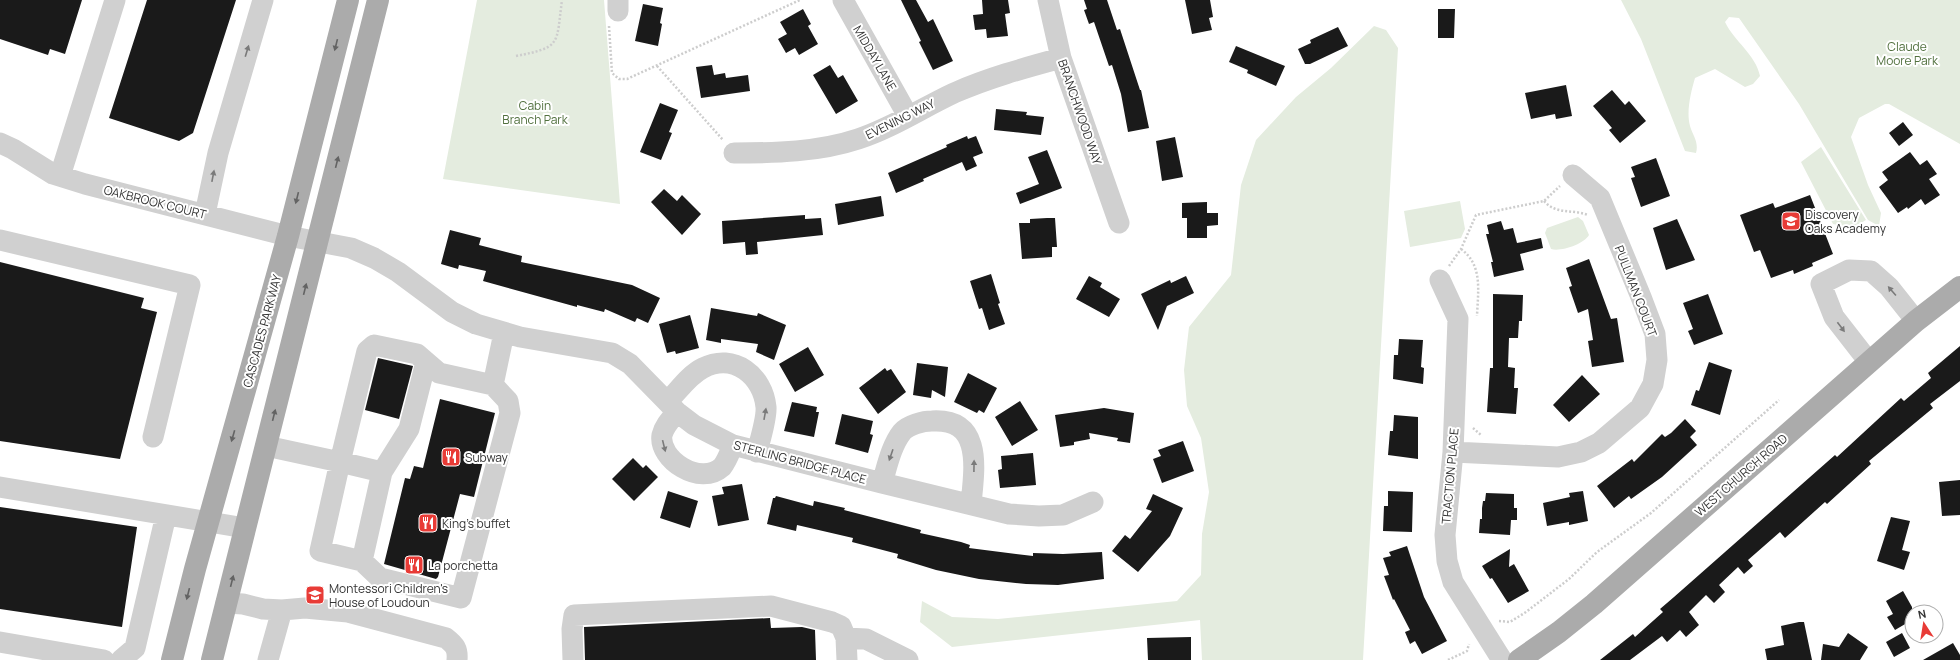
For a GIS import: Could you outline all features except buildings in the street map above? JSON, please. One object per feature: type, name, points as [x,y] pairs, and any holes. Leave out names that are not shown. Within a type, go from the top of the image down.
[{"type":"main road","name":"CASCADES PARKWAY","points":[[172,660],[208,522],[288,236],[348,0]]},
{"type":"main road","points":[[212,660],[378,0]]},
{"type":"main road","name":"WEST CHURCH ROAD","points":[[1519,660],[1560,632],[1594,604],[1916,321],[1960,287]]},
{"type":"street","points":[[60,176],[115,0]]},
{"type":"street","points":[[205,214],[218,153],[263,0]]},
{"type":"street","name":"MIDDAY LANE","points":[[843,0],[908,116]]},
{"type":"street","name":"BRANCHWOOD WAY","points":[[1048,0],[1061,58],[1119,223]]},
{"type":"street","name":"EVENING WAY","points":[[734,153],[767,153],[828,147],[871,134],[986,80],[1061,58]]},
{"type":"street","name":"OAKBROOK COURT","points":[[0,143],[14,149],[53,174],[138,198],[317,242]]},
{"type":"street","name":"PULLMAN COURT","points":[[1453,452],[1558,457],[1581,452],[1599,443],[1640,408],[1653,384],[1657,360],[1655,334],[1600,198],[1573,175]]},
{"type":"street","points":[[0,240],[190,285],[153,437]]},
{"type":"street","name":"STERLING BRIDGE PLACE","points":[[317,242],[351,248],[374,258],[398,272],[452,312],[476,324],[504,333],[612,353],[630,364],[672,406],[694,425],[733,445],[1009,514],[1039,516],[1063,515],[1094,502]]},
{"type":"street","points":[[1869,362],[1834,317],[1821,284],[1848,270],[1871,271],[1889,287],[1916,321]]},
{"type":"street","name":"TRACTION PLACE","points":[[1440,280],[1458,319],[1453,452],[1445,536],[1447,561],[1453,582],[1502,660]]},
{"type":"street","points":[[493,385],[504,333]]},
{"type":"street","points":[[374,345],[417,354],[426,362],[439,373],[493,385],[508,401],[510,412],[461,598],[380,578],[362,561],[320,551],[366,351],[374,345]]},
{"type":"street","points":[[362,561],[382,472],[409,430],[426,362]]},
{"type":"street","points":[[733,445],[724,463],[717,470],[702,475],[691,473],[666,454],[663,445],[662,436],[672,406],[691,377],[703,368],[717,363],[743,368],[753,375],[759,384],[766,409],[757,452]]},
{"type":"street","points":[[882,483],[897,440],[903,430],[923,421],[944,421],[955,424],[965,432],[970,443],[975,467],[971,504]]},
{"type":"street","points":[[266,446],[382,472]]},
{"type":"street","points":[[0,487],[245,528]]},
{"type":"street","points":[[122,660],[135,648],[166,515]]},
{"type":"street","points":[[226,603],[282,610],[305,608],[348,612],[446,638],[454,644],[458,651],[457,660]]},
{"type":"street","points":[[573,660],[572,629],[574,615],[771,606],[832,622],[841,626],[846,638],[847,660]]},
{"type":"street","points":[[268,660],[282,610]]},
{"type":"street","points":[[846,638],[866,640],[908,660]]},
{"type":"street","points":[[0,642],[104,660]]},
{"type":"path","points":[[516,56],[544,50],[551,46],[558,33],[562,0]]},
{"type":"path","points":[[615,11],[612,73],[614,77],[627,79],[800,0]]},
{"type":"path","points":[[657,66],[734,153]]},
{"type":"path","points":[[1440,280],[1461,249],[1476,216],[1544,201],[1573,175]]},
{"type":"path","points":[[1544,201],[1549,206],[1558,210],[1586,214],[1593,219]]},
{"type":"path","points":[[1461,249],[1473,260],[1476,268],[1478,278],[1477,319]]},
{"type":"path","points":[[1494,618],[1500,622],[1510,622],[1526,612],[1568,579],[1597,552],[1651,513],[1779,400]]},
{"type":"path","points":[[1470,422],[1474,430],[1486,437]]},
{"type":"path","points":[[1448,660],[1467,651],[1470,646],[1469,642]]},
{"type":"green space","name":"Cabin Branch Park","points":[[477,0],[604,0],[620,204],[443,179]]},
{"type":"green space","name":"Claude Moore Park","points":[[1621,0],[1960,0],[1960,144],[1889,104],[1885,104],[1859,118],[1851,137],[1868,185],[1881,213],[1879,226],[1868,220],[1799,104],[1739,18],[1729,17],[1725,22],[1754,61],[1760,76],[1753,84],[1745,87],[1715,69],[1695,78],[1689,108],[1689,120],[1697,149],[1696,153],[1685,151],[1641,39]]},
{"type":"green space","points":[[1374,26],[1386,30],[1398,48],[1363,660],[1202,660],[1200,620],[952,647],[920,622],[922,601],[952,617],[998,619],[1177,601],[1201,575],[1202,534],[1209,492],[1201,438],[1187,406],[1184,370],[1189,327],[1231,275],[1241,185],[1256,140],[1296,97],[1331,68]]},
{"type":"green space","points":[[1821,147],[1866,220],[1853,228],[1833,224],[1801,162]]},
{"type":"green space","points":[[1460,201],[1465,229],[1461,238],[1410,247],[1404,211]]},
{"type":"green space","points":[[1578,217],[1583,221],[1589,235],[1582,241],[1572,246],[1555,250],[1551,249],[1545,233],[1547,228]]},
{"type":"place","name":"Discovery Oaks Academy","points":[[1791,221]]},
{"type":"place","name":"Subway","points":[[451,457]]},
{"type":"place","name":"King's buffet","points":[[428,523]]},
{"type":"place","name":"La porchetta","points":[[414,565]]},
{"type":"place","name":"Montessori Children's House of Loudoun","points":[[315,595]]}]
